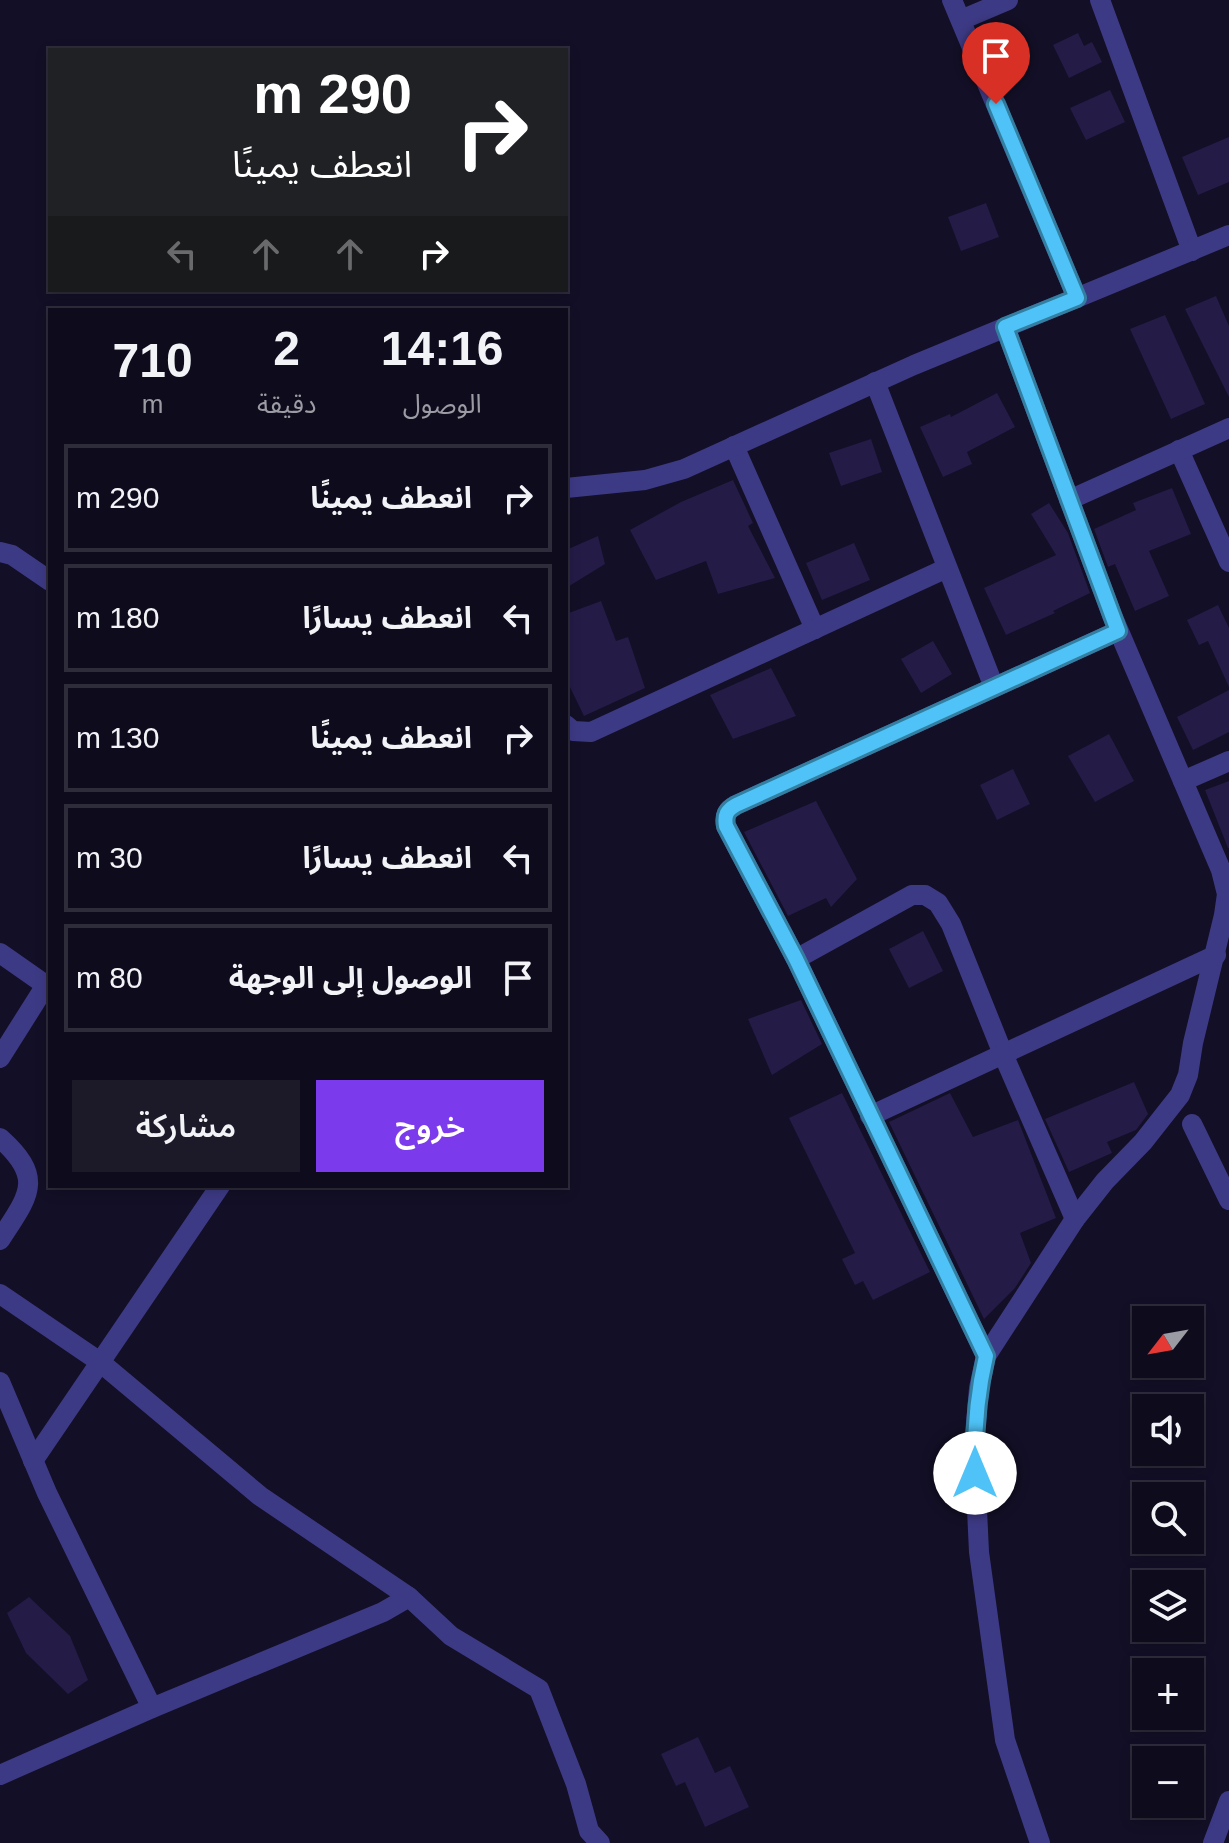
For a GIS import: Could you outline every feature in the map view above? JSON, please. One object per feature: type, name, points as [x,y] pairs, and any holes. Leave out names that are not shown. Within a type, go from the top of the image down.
[{"type":"street","points":[[952,0],[1077,298]]},
{"type":"street","points":[[961,20],[1008,0]]},
{"type":"street","points":[[1100,0],[1192,251]]},
{"type":"street","points":[[568,488],[645,480],[684,469],[875,382],[1229,235]]},
{"type":"street","points":[[1005,327],[1118,631],[1221,870],[1228,894],[1188,1075],[1180,1095],[1075,1219],[986,1356],[979,1388],[974,1446],[979,1552],[1005,1740],[1040,1843]]},
{"type":"street","points":[[875,382],[994,687]]},
{"type":"street","points":[[1069,500],[1229,428]]},
{"type":"street","points":[[734,446],[815,629]]},
{"type":"street","points":[[1179,450],[1229,562]]},
{"type":"street","points":[[0,552],[12,555],[48,580]]},
{"type":"street","points":[[568,727],[573,731],[591,732],[947,568]]},
{"type":"street","points":[[986,1356],[796,959],[726,826],[725,816],[729,809],[1118,631]]},
{"type":"street","points":[[1183,781],[1229,761]]},
{"type":"street","points":[[796,959],[912,895],[925,895],[938,903],[951,924],[1003,1054],[1075,1219]]},
{"type":"street","points":[[0,953],[48,987],[0,1058]]},
{"type":"street","points":[[870,1116],[1216,955]]},
{"type":"street","points":[[1192,1124],[1229,1200]]},
{"type":"street","points":[[0,1138],[19,1156],[29,1183],[26,1199],[0,1240]]},
{"type":"street","points":[[33,1461],[219,1188]]},
{"type":"street","points":[[0,1294],[100,1362],[260,1496],[409,1597],[451,1636],[539,1689],[576,1784],[589,1831],[600,1843]]},
{"type":"street","points":[[0,1382],[33,1461],[152,1708]]},
{"type":"street","points":[[0,1775],[383,1612],[409,1597]]},
{"type":"street","points":[[1213,1843],[1229,1801]]},
{"type":"building","points":[[1078,33],[1084,46],[1092,42],[1102,62],[1069,78],[1053,45]]},
{"type":"building","points":[[1110,90],[1125,122],[1086,140],[1070,108]]},
{"type":"building","points":[[1229,137],[1229,182],[1198,195],[1182,157]]},
{"type":"building","points":[[986,203],[999,237],[961,251],[948,217]]},
{"type":"building","points":[[1216,296],[1229,326],[1229,397],[1185,309]]},
{"type":"building","points":[[1165,315],[1205,404],[1171,419],[1130,329]]},
{"type":"building","points":[[997,393],[1015,427],[967,452],[972,464],[943,477],[920,427],[950,414],[951,417]]},
{"type":"building","points":[[871,439],[882,472],[841,486],[829,453]]},
{"type":"building","points":[[733,480],[753,523],[748,526],[775,578],[718,594],[706,561],[656,580],[630,530],[681,502]]},
{"type":"building","points":[[1172,488],[1191,534],[1149,551],[1169,596],[1135,611],[1115,564],[1108,567],[1094,529],[1136,510],[1133,503]]},
{"type":"building","points":[[1049,503],[1068,533],[1090,593],[1006,635],[984,588],[1056,555],[1031,514]]},
{"type":"building","points":[[598,536],[605,564],[568,587],[568,549]]},
{"type":"building","points":[[854,543],[870,580],[822,600],[806,563]]},
{"type":"building","points":[[601,601],[616,641],[628,637],[645,688],[584,716],[568,683],[568,613]]},
{"type":"building","points":[[1218,605],[1229,628],[1229,687],[1208,641],[1199,645],[1187,620]]},
{"type":"building","points":[[933,641],[952,674],[921,693],[901,659]]},
{"type":"building","points":[[771,668],[796,716],[733,739],[710,695]]},
{"type":"building","points":[[1229,690],[1229,732],[1193,750],[1177,717]]},
{"type":"building","points":[[1109,734],[1134,781],[1095,802],[1068,756]]},
{"type":"building","points":[[1013,769],[1030,804],[997,820],[980,785]]},
{"type":"building","points":[[1229,781],[1229,848],[1228,848],[1205,790]]},
{"type":"building","points":[[816,801],[857,879],[831,907],[826,898],[788,916],[744,832]]},
{"type":"building","points":[[923,931],[943,971],[909,988],[889,949]]},
{"type":"building","points":[[801,1000],[822,1044],[772,1075],[748,1019]]},
{"type":"building","points":[[1134,1082],[1148,1114],[1136,1130],[1107,1142],[1112,1153],[1069,1172],[1045,1119]]},
{"type":"building","points":[[842,1093],[930,1272],[873,1300],[863,1281],[855,1285],[842,1259],[855,1253],[789,1118]]},
{"type":"building","points":[[950,1093],[973,1137],[1018,1120],[1056,1218],[1020,1233],[1031,1263],[1015,1288],[984,1319],[889,1122]]},
{"type":"building","points":[[29,1597],[70,1636],[88,1680],[68,1694],[26,1653],[7,1613]]},
{"type":"building","points":[[698,1737],[715,1773],[730,1766],[749,1807],[705,1827],[685,1782],[676,1786],[661,1754]]},
{"type":"route","points":[[975,1473],[979,1388],[986,1356],[796,959],[726,826],[725,816],[736,805],[1118,631],[1005,327],[1077,298],[996,104]]}]
